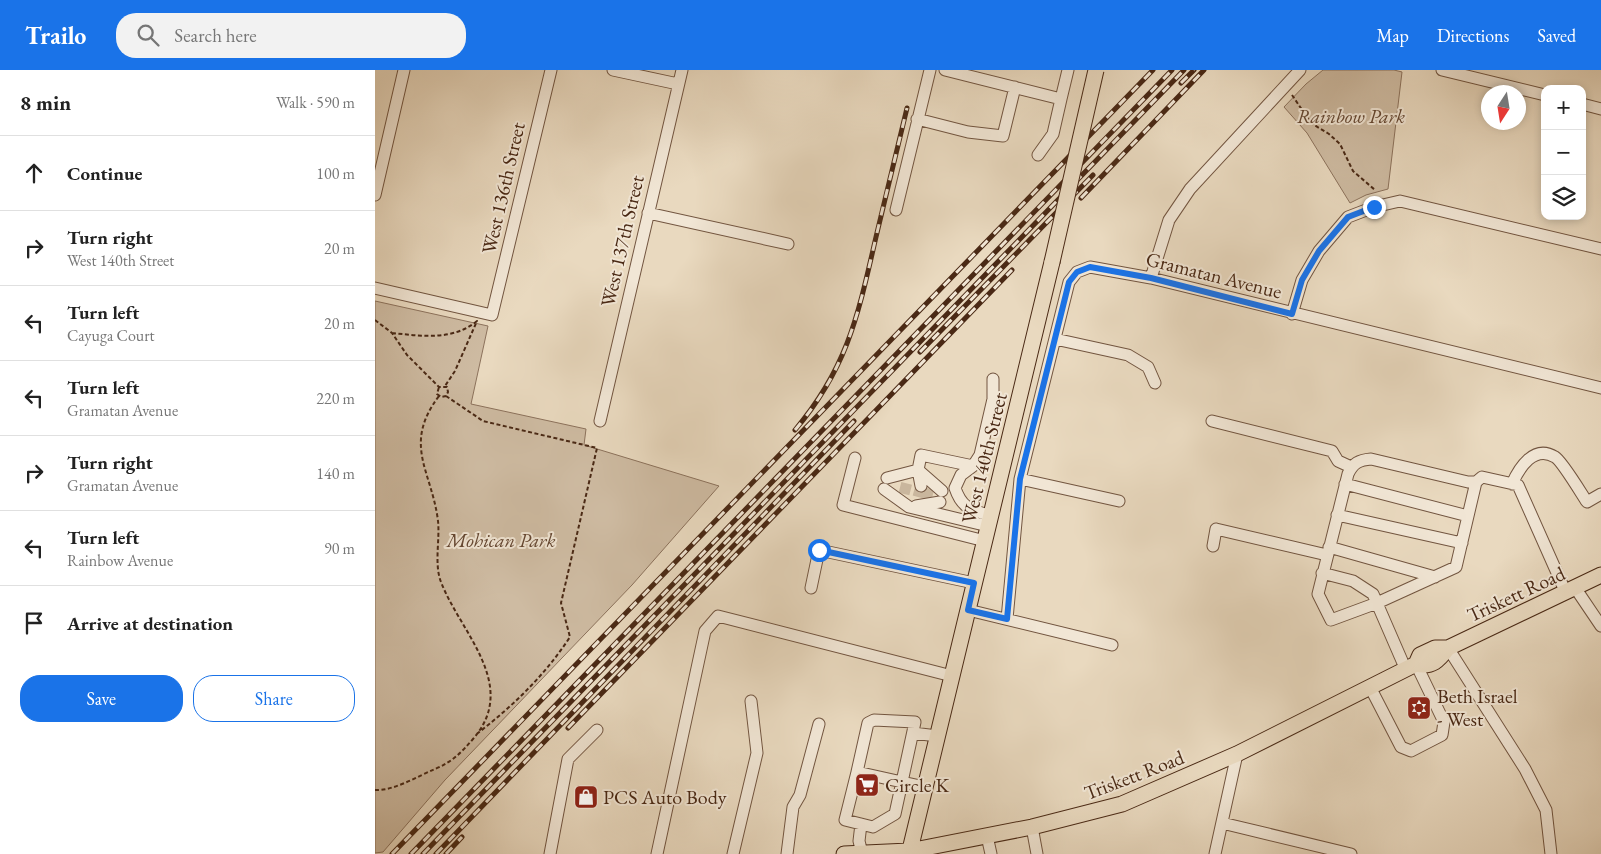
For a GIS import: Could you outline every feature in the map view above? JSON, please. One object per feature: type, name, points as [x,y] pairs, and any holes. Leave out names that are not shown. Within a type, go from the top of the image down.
[{"type":"main road","name":"West 140th Street","points":[[909,852],[1097,70]]},
{"type":"main road","name":"Triskett Road","points":[[844,854],[948,849],[987,836],[1122,804],[1237,754],[1411,667],[1426,666],[1434,662],[1448,648],[1571,591],[1601,575]]},
{"type":"street","points":[[375,195],[404,70]]},
{"type":"street","name":"West 136th Street","points":[[375,288],[492,315],[551,70]]},
{"type":"street","points":[[613,70],[678,84]]},
{"type":"street","name":"West 137th Street","points":[[599,421],[682,70]]},
{"type":"street","points":[[896,210],[930,70]]},
{"type":"street","points":[[945,70],[1061,99]]},
{"type":"street","points":[[1038,156],[1053,134],[1068,70]]},
{"type":"street","points":[[1151,278],[1169,220],[1189,189],[1300,70]]},
{"type":"street","points":[[1442,70],[1541,94]]},
{"type":"street","points":[[917,119],[968,132],[1003,136],[1015,87]]},
{"type":"street","points":[[1586,105],[1601,109]]},
{"type":"street","points":[[1292,314],[1302,280],[1319,251],[1348,217],[1374,207],[1400,201],[1601,249]]},
{"type":"street","points":[[648,213],[788,244]]},
{"type":"street","name":"Gramatan Avenue","points":[[1007,619],[1020,479],[1069,282],[1077,272],[1090,267],[1151,278],[1601,388]]},
{"type":"street","points":[[1055,338],[1117,352],[1134,358],[1148,367],[1155,383]]},
{"type":"street","points":[[990,521],[967,509],[958,498],[955,488],[961,475],[973,466],[980,455],[993,399],[993,378]]},
{"type":"street","points":[[1212,421],[1332,451],[1339,461],[1351,467]]},
{"type":"street","points":[[1512,484],[1524,462],[1531,456],[1544,454],[1556,457],[1587,502],[1601,494]]},
{"type":"street","points":[[931,494],[918,470],[921,455],[973,466]]},
{"type":"street","points":[[855,458],[843,505],[985,541]]},
{"type":"street","points":[[1476,482],[1468,482],[1371,459],[1361,460],[1351,467],[1317,594],[1331,620],[1377,603],[1457,567],[1476,482],[1482,477],[1519,486],[1571,591],[1601,626]]},
{"type":"street","points":[[896,486],[918,470]]},
{"type":"street","points":[[896,486],[918,470]]},
{"type":"street","points":[[918,470],[931,494]]},
{"type":"street","points":[[1020,479],[1119,501]]},
{"type":"street","points":[[1345,484],[1468,516]]},
{"type":"street","points":[[896,486],[909,507],[990,521]]},
{"type":"street","points":[[896,486],[909,507]]},
{"type":"street","points":[[909,507],[931,494]]},
{"type":"street","points":[[909,507],[931,494]]},
{"type":"street","points":[[1337,515],[1462,543]]},
{"type":"street","points":[[1213,546],[1216,529],[1328,551],[1435,576]]},
{"type":"street","points":[[811,588],[819,550],[974,583]]},
{"type":"street","points":[[1322,573],[1353,581],[1373,594],[1411,667],[1444,722],[1442,735],[1411,751],[1401,747],[1370,688]]},
{"type":"street","points":[[968,610],[1112,645]]},
{"type":"street","points":[[657,854],[705,631],[718,616],[952,676]]},
{"type":"street","points":[[1448,648],[1525,769],[1546,810],[1551,854]]},
{"type":"street","points":[[733,854],[757,753],[751,701]]},
{"type":"street","points":[[874,720],[915,722],[913,733],[895,814],[873,827],[845,820],[868,723],[874,720]]},
{"type":"street","points":[[787,854],[793,806],[800,795],[819,724]]},
{"type":"street","points":[[550,854],[568,759],[597,730]]},
{"type":"street","points":[[913,733],[937,736]]},
{"type":"street","points":[[1215,854],[1237,754]]},
{"type":"street","points":[[857,772],[925,787]]},
{"type":"street","points":[[1222,823],[1351,854]]},
{"type":"street","points":[[861,824],[859,841],[862,853]]},
{"type":"street","points":[[1031,827],[1037,854]]},
{"type":"street","points":[[987,836],[991,854]]},
{"type":"path","points":[[1292,95],[1311,123],[1329,134],[1340,144],[1353,171],[1375,190]]},
{"type":"path","points":[[375,320],[392,333],[407,355],[439,387]]},
{"type":"path","points":[[392,333],[447,336],[470,327],[477,321],[455,371],[445,386],[439,387]]},
{"type":"path","points":[[445,386],[448,392],[446,396]]},
{"type":"path","points":[[439,387],[437,392],[439,396]]},
{"type":"path","points":[[375,790],[381,790],[402,783],[451,762],[478,733],[513,706],[557,656],[569,637],[561,603],[597,448],[483,421],[446,396],[439,396]]},
{"type":"path","points":[[439,396],[431,407],[422,428],[419,446],[438,521],[440,580],[481,652],[485,672],[492,689],[486,719],[478,733]]},
{"type":"green space","name":"Rainbow Park","points":[[1323,70],[1394,70],[1402,72],[1388,189],[1366,195],[1350,203],[1307,133],[1284,107],[1306,84]]},
{"type":"green space","name":"Mohican Park","points":[[375,301],[488,326],[471,404],[586,429],[584,445],[719,486],[632,585],[445,780],[383,852],[375,853]]},
{"type":"tunnel","points":[[904,494],[907,482]]},
{"type":"tunnel","points":[[918,497],[921,486]]},
{"type":"tunnel","points":[[926,499],[929,488]]},
{"type":"railway","points":[[392,854],[1153,70]]},
{"type":"railway","points":[[411,854],[1172,70]]},
{"type":"railway","points":[[423,854],[1184,70]]},
{"type":"railway","points":[[1181,83],[1194,70]]},
{"type":"railway","points":[[1081,198],[1204,70]]},
{"type":"railway","points":[[795,430],[813,407],[827,384],[849,339],[863,291],[907,108]]},
{"type":"railway","points":[[920,352],[1093,175]]},
{"type":"railway","points":[[568,728],[1012,270]]},
{"type":"railway","points":[[436,854],[854,421]]},
{"type":"railway","points":[[446,854],[462,837]]},
{"type":"place","name":"Beth Israel - West","points":[[1419,708]]},
{"type":"place","name":"Circle K","points":[[867,785]]},
{"type":"place","name":"PCS Auto Body","points":[[586,797]]},
{"type":"route","points":[[819,550],[974,583],[968,610],[1007,619],[1020,479],[1069,282],[1077,272],[1090,267],[1151,278],[1292,314],[1302,280],[1319,251],[1348,217],[1374,207]]}]
